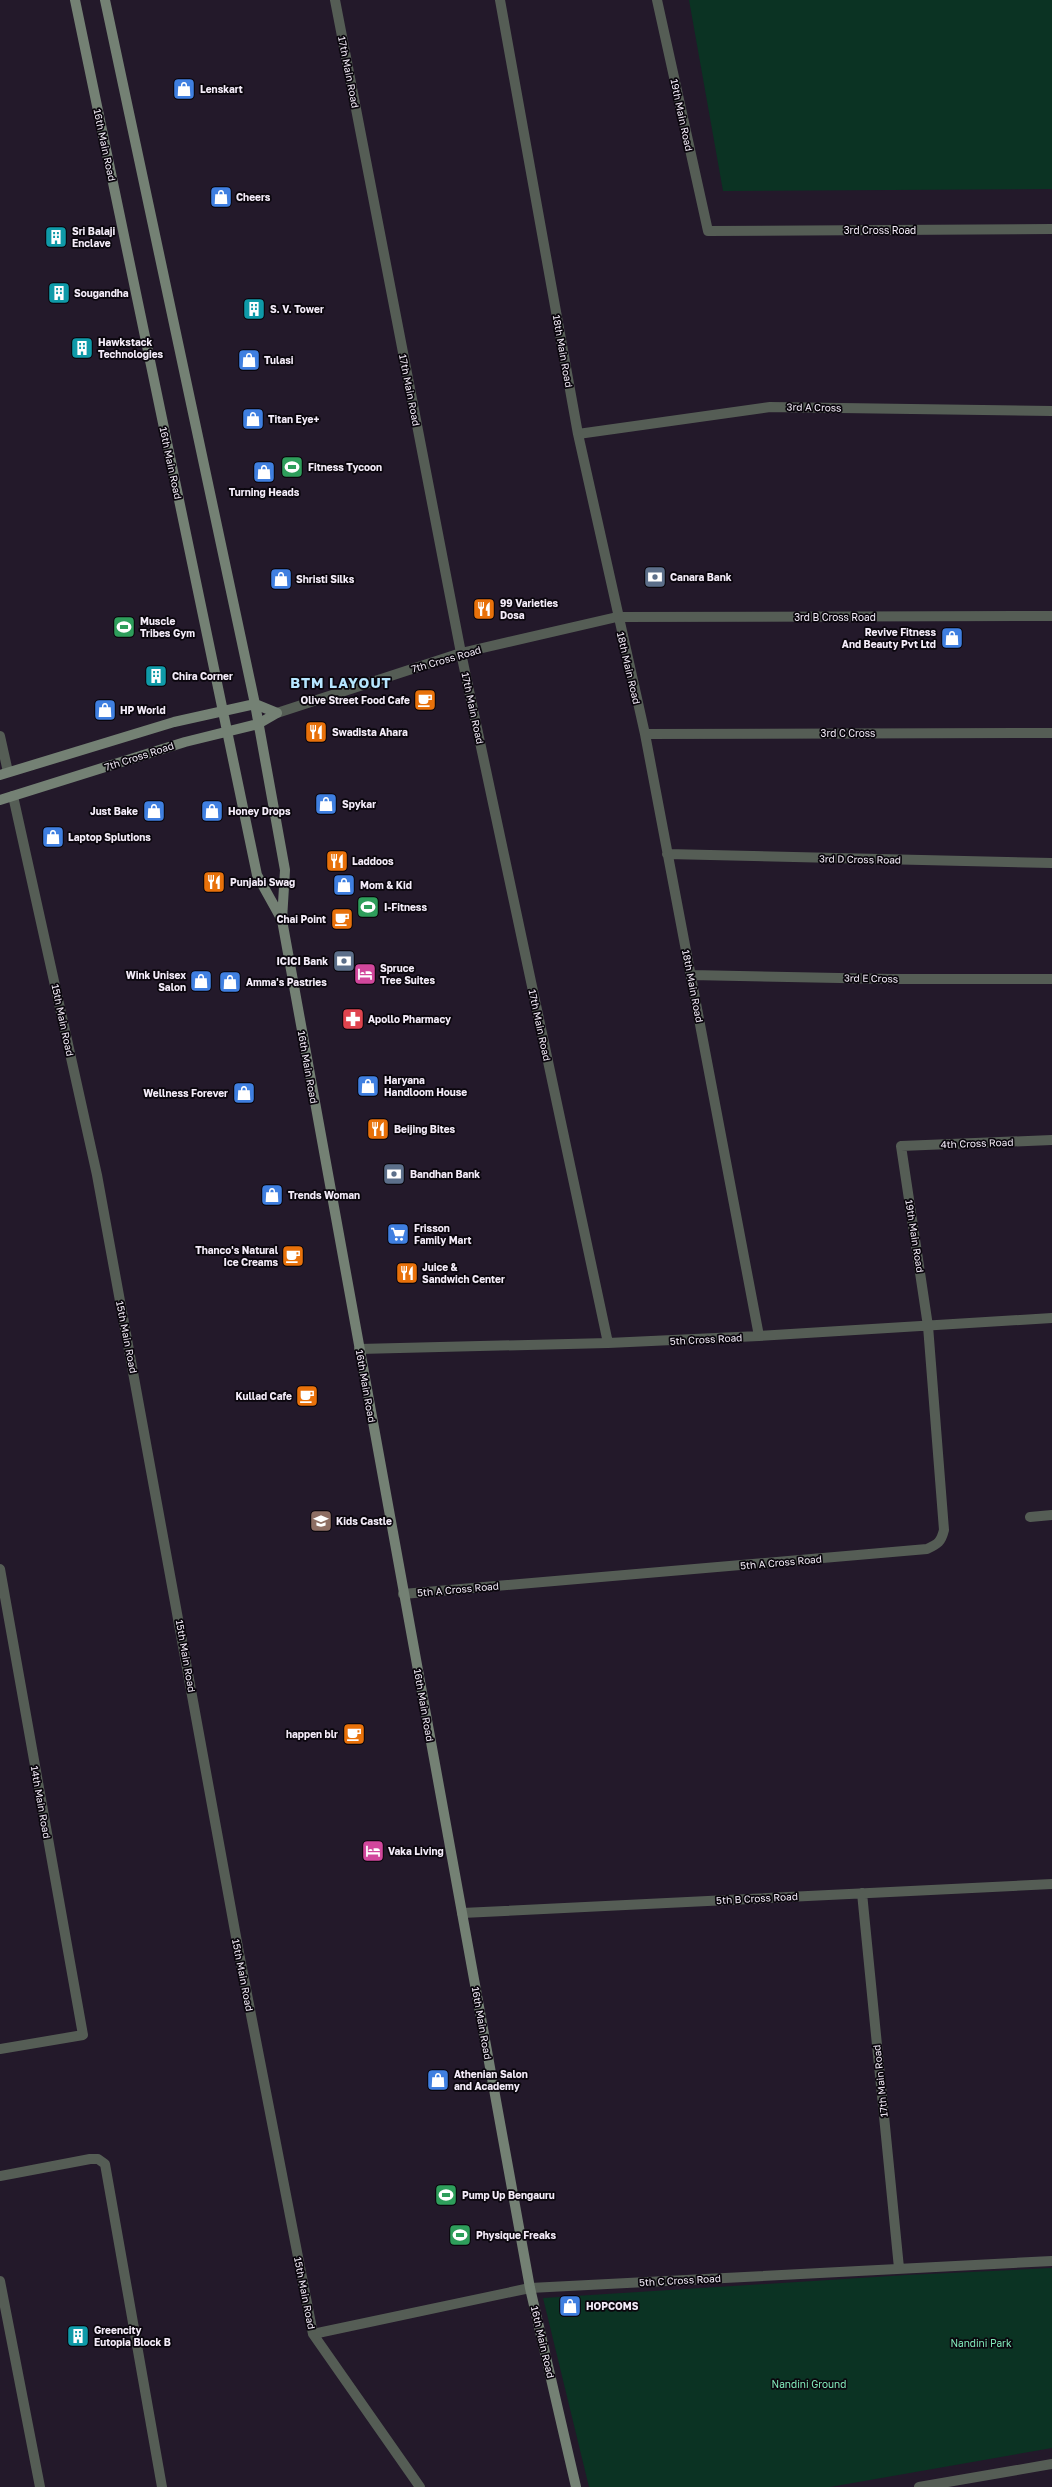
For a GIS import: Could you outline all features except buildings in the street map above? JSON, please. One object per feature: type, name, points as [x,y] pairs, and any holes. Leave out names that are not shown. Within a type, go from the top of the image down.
[{"type":"street","name":"16th Main Road","points":[[75,0],[257,875],[282,920]]},
{"type":"street","name":"16th Main Road","points":[[106,0],[255,704],[285,870],[282,920],[359,1349],[530,2288],[576,2487]]},
{"type":"street","name":"17th Main Road","points":[[335,0],[461,653],[608,1343]]},
{"type":"street","name":"18th Main Road","points":[[500,0],[578,434],[617,617],[645,734],[759,1336]]},
{"type":"street","name":"19th Main Road","points":[[657,0],[708,231]]},
{"type":"street","name":"3rd Cross Road","points":[[708,231],[1052,229]]},
{"type":"street","name":"3rd A Cross","points":[[578,434],[770,407],[1052,411]]},
{"type":"street","name":"3rd B Cross Road","points":[[617,617],[1052,616]]},
{"type":"street","name":"7th Cross Road","points":[[0,800],[185,742],[258,724],[278,713],[461,653],[617,617]]},
{"type":"street","points":[[0,736],[4,773],[174,722],[222,711],[255,704],[278,713]]},
{"type":"street","name":"3rd C Cross","points":[[645,734],[1052,733]]},
{"type":"street","name":"15th Main Road","points":[[13,796],[97,1175],[239,1953],[312,2334],[420,2487]]},
{"type":"street","name":"3rd D Cross Road","points":[[667,854],[1052,863]]},
{"type":"street","name":"3rd E Cross","points":[[691,975],[891,979],[1052,979]]},
{"type":"street","name":"4th Cross Road","points":[[901,1146],[1052,1140]]},
{"type":"street","name":"19th Main Road","points":[[901,1146],[928,1326]]},
{"type":"street","name":"5th Cross Road","points":[[359,1349],[608,1343],[759,1336],[1052,1318]]},
{"type":"street","name":"5th A Cross Road","points":[[404,1594],[927,1549],[936,1545],[941,1541],[944,1530],[928,1326]]},
{"type":"street","points":[[1030,1517],[1052,1515]]},
{"type":"street","name":"14th Main Road","points":[[0,1569],[83,2035],[0,2049]]},
{"type":"street","name":"5th B Cross Road","points":[[462,1913],[1052,1884]]},
{"type":"street","name":"17th Main Road","points":[[862,1893],[899,2268]]},
{"type":"street","points":[[0,2176],[90,2159],[98,2159],[105,2164],[162,2487]]},
{"type":"street","name":"5th C Cross Road","points":[[312,2334],[530,2288],[1052,2261]]},
{"type":"street","points":[[0,2281],[40,2487]]},
{"type":"street","points":[[919,2487],[1052,2464]]},
{"type":"green space","points":[[689,0],[1052,0],[1052,189],[723,191]]},
{"type":"green space","name":"Nandini Ground","points":[[1052,2268],[1052,2448],[830,2487],[589,2487],[543,2298],[907,2275]]},
{"type":"place","name":"Lenskart","points":[[184,89]]},
{"type":"place","name":"Cheers","points":[[221,197]]},
{"type":"place","name":"Sri Balaji Enclave","points":[[56,237]]},
{"type":"place","name":"Sougandha","points":[[59,293]]},
{"type":"place","name":"S. V. Tower","points":[[254,309]]},
{"type":"place","name":"Hawkstack Technologies","points":[[82,348]]},
{"type":"place","name":"Tulasi","points":[[249,360]]},
{"type":"place","name":"Titan Eye+","points":[[253,419]]},
{"type":"place","name":"Fitness Tycoon","points":[[292,467]]},
{"type":"place","name":"Turning Heads","points":[[264,472]]},
{"type":"place","name":"Canara Bank","points":[[655,577]]},
{"type":"place","name":"Shristi Silks","points":[[281,579]]},
{"type":"place","name":"99 Varieties Dosa","points":[[484,609]]},
{"type":"place","name":"Muscle Tribes Gym","points":[[124,627]]},
{"type":"place","name":"Revive Fitness And Beauty Pvt Ltd","points":[[952,638]]},
{"type":"place","name":"Chira Corner","points":[[156,676]]},
{"type":"place","name":"Olive Street Food Cafe","points":[[425,700]]},
{"type":"place","name":"HP World","points":[[105,710]]},
{"type":"place","name":"Swadista Ahara","points":[[316,732]]},
{"type":"place","name":"Spykar","points":[[326,804]]},
{"type":"place","name":"Just Bake","points":[[154,811]]},
{"type":"place","name":"Honey Drops","points":[[212,811]]},
{"type":"place","name":"Laptop Splutions","points":[[53,837]]},
{"type":"place","name":"Laddoos","points":[[337,861]]},
{"type":"place","name":"Punjabi Swag","points":[[214,882]]},
{"type":"place","name":"Mom & Kid","points":[[344,885]]},
{"type":"place","name":"I-Fitness","points":[[368,907]]},
{"type":"place","name":"Chai Point","points":[[342,919]]},
{"type":"place","name":"ICICI Bank","points":[[344,961]]},
{"type":"place","name":"Spruce Tree Suites","points":[[365,974]]},
{"type":"place","name":"Wink Unisex Salon","points":[[201,981]]},
{"type":"place","name":"Amma's Pastries","points":[[230,982]]},
{"type":"place","name":"Apollo Pharmacy","points":[[353,1019]]},
{"type":"place","name":"Haryana Handloom House","points":[[368,1086]]},
{"type":"place","name":"Wellness Forever","points":[[244,1093]]},
{"type":"place","name":"Beijing Bites","points":[[378,1129]]},
{"type":"place","name":"Bandhan Bank","points":[[394,1174]]},
{"type":"place","name":"Trends Woman","points":[[272,1195]]},
{"type":"place","name":"Frisson Family Mart","points":[[398,1234]]},
{"type":"place","name":"Thanco's Natural Ice Creams","points":[[293,1256]]},
{"type":"place","name":"Juice & Sandwich Center","points":[[407,1273]]},
{"type":"place","name":"Kullad Cafe","points":[[307,1396]]},
{"type":"place","name":"Kids Castle","points":[[321,1521]]},
{"type":"place","name":"happen blr","points":[[354,1734]]},
{"type":"place","name":"Vaka Living","points":[[373,1851]]},
{"type":"place","name":"Athenian Salon and Academy","points":[[438,2080]]},
{"type":"place","name":"Pump Up Bengauru","points":[[446,2195]]},
{"type":"place","name":"Physique Freaks","points":[[460,2235]]},
{"type":"place","name":"HOPCOMS","points":[[570,2306]]},
{"type":"place","name":"Greencity Eutopia Block B","points":[[78,2336]]},
{"type":"district","name":"BTM LAYOUT","points":[[341,682]]},
{"type":"park label","name":"Nandini Park","points":[[981,2343]]}]
